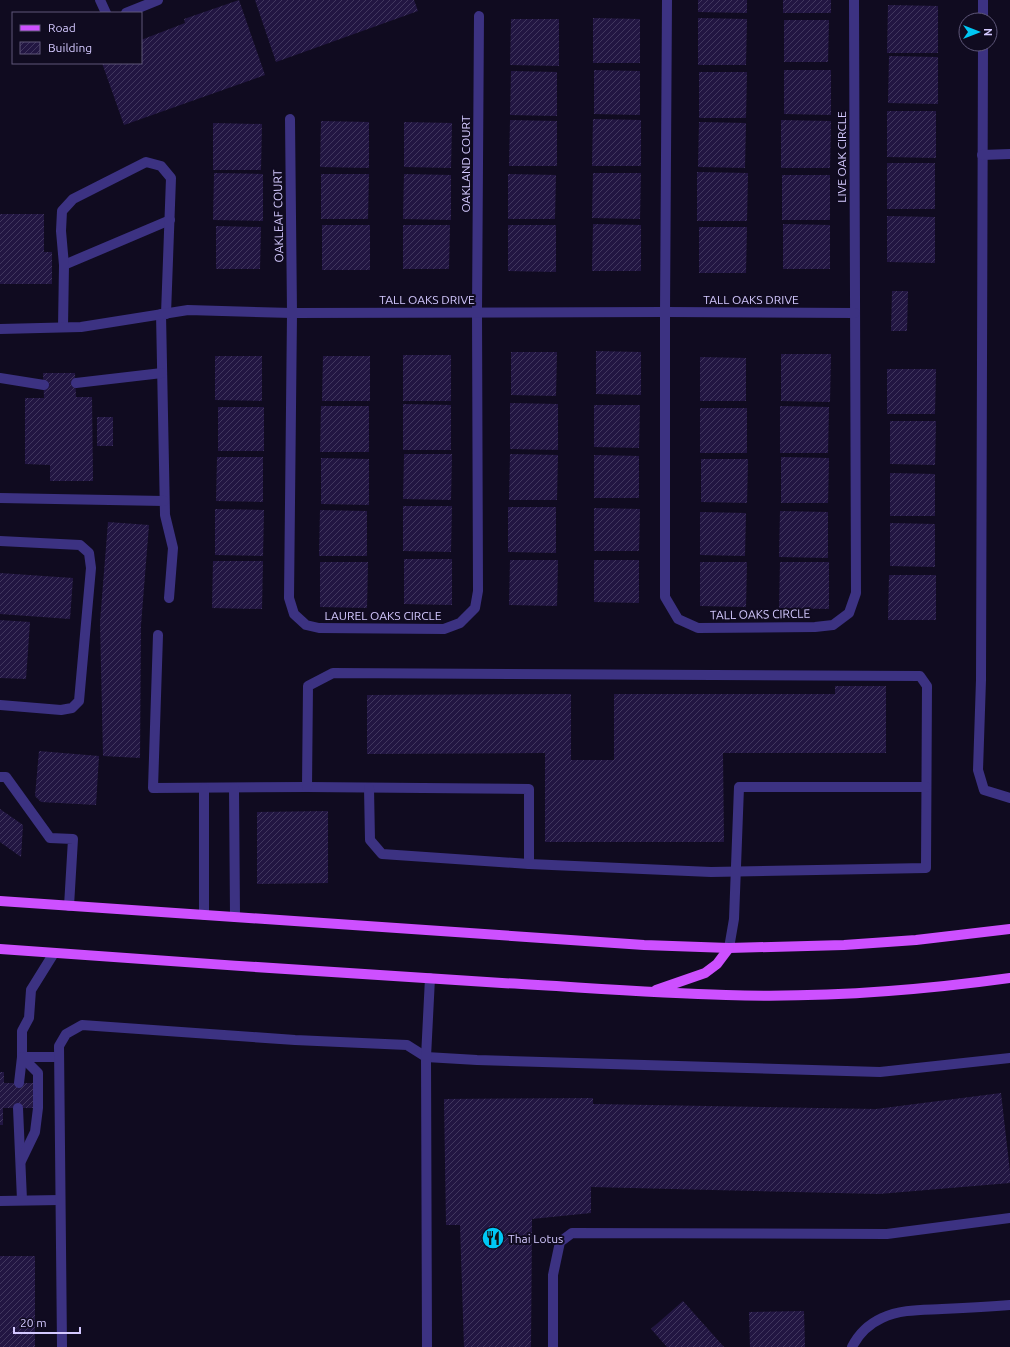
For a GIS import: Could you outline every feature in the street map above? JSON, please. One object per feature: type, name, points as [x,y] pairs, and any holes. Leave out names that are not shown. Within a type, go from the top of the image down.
[{"type":"main road","points":[[0,901],[636,944],[728,948],[876,943],[938,938],[1010,929]]},
{"type":"main road","points":[[650,991],[705,973],[717,964],[728,948]]},
{"type":"main road","points":[[0,949],[430,978],[726,995],[790,995],[908,989],[956,986],[1010,978]]},
{"type":"street","points":[[100,0],[106,12]]},
{"type":"street","points":[[128,12],[158,0]]},
{"type":"street","points":[[665,312],[667,0]]},
{"type":"street","name":"LIVE OAK CIRCLE","points":[[854,0],[855,313]]},
{"type":"street","points":[[983,0],[983,12]]},
{"type":"street","name":"OAKLAND COURT","points":[[477,312],[479,16]]},
{"type":"street","points":[[983,52],[981,680],[978,770],[984,790],[1010,798]]},
{"type":"street","name":"OAKLEAF COURT","points":[[290,119],[292,313]]},
{"type":"street","points":[[982,155],[1010,154]]},
{"type":"street","points":[[63,327],[64,265],[60,231],[62,211],[73,199],[146,162],[160,166],[171,178],[170,220],[163,314],[162,373],[164,515],[173,548],[169,598]]},
{"type":"street","points":[[64,265],[170,220]]},
{"type":"street","name":"TALL OAKS DRIVE","points":[[0,329],[81,327],[188,310],[292,313],[855,313]]},
{"type":"street","name":"LAUREL OAKS CIRCLE","points":[[292,313],[289,598],[294,614],[306,625],[319,628],[444,629],[460,622],[475,608],[478,591],[477,312]]},
{"type":"street","name":"TALL OAKS CIRCLE","points":[[665,312],[665,597],[678,619],[698,628],[815,627],[833,625],[849,613],[856,593],[855,313]]},
{"type":"street","points":[[76,383],[162,373]]},
{"type":"street","points":[[0,378],[44,385]]},
{"type":"street","points":[[0,498],[164,501]]},
{"type":"street","points":[[0,542],[80,545],[89,553],[91,568],[79,701],[72,708],[61,710],[0,705]]},
{"type":"street","points":[[158,635],[153,788],[307,787],[529,789],[529,864]]},
{"type":"street","points":[[307,787],[308,686],[333,673],[920,676],[927,686],[926,868],[736,872],[529,864],[382,854],[370,840],[368,788]]},
{"type":"street","points":[[0,777],[6,777],[50,838],[73,840],[69,906]]},
{"type":"street","points":[[728,948],[734,919],[739,787],[926,787]]},
{"type":"street","points":[[204,788],[204,915]]},
{"type":"street","points":[[234,788],[235,917]]},
{"type":"street","points":[[19,1083],[22,1057],[22,1031],[29,1018],[31,990],[54,953]]},
{"type":"street","points":[[426,1347],[426,1057],[430,978]]},
{"type":"street","points":[[62,1347],[59,1046],[66,1034],[82,1025],[295,1040],[407,1045],[426,1057],[880,1072],[1010,1058]]},
{"type":"street","points":[[22,1057],[59,1057]]},
{"type":"street","points":[[21,1161],[35,1132],[38,1108],[38,1073],[22,1057]]},
{"type":"street","points":[[18,1108],[22,1200]]},
{"type":"street","points":[[0,1201],[60,1200]]},
{"type":"street","points":[[553,1347],[553,1275],[560,1242],[572,1233],[887,1234],[1010,1218]]},
{"type":"street","points":[[852,1347],[857,1338],[868,1326],[882,1318],[897,1313],[915,1310],[1010,1305]]},
{"type":"building","points":[[239,0],[265,75],[124,125],[102,64],[142,64],[142,40],[185,23],[184,19]]},
{"type":"building","points":[[255,0],[414,0],[418,11],[276,62]]},
{"type":"building","points":[[698,0],[747,0],[747,13],[698,12]]},
{"type":"building","points":[[783,0],[831,0],[831,13],[783,13]]},
{"type":"building","points":[[888,5],[938,6],[938,53],[887,53]]},
{"type":"building","points":[[593,18],[640,19],[640,63],[593,63]]},
{"type":"building","points":[[698,18],[747,19],[746,65],[698,65]]},
{"type":"building","points":[[511,19],[559,19],[559,66],[510,65]]},
{"type":"building","points":[[784,20],[829,20],[828,62],[784,62]]},
{"type":"building","points":[[889,56],[938,57],[938,104],[888,103]]},
{"type":"building","points":[[594,70],[640,71],[640,115],[594,114]]},
{"type":"building","points":[[784,70],[831,70],[831,115],[784,114]]},
{"type":"building","points":[[511,71],[557,72],[557,116],[510,115]]},
{"type":"building","points":[[699,72],[747,72],[746,118],[699,118]]},
{"type":"building","points":[[887,111],[936,111],[936,158],[887,157]]},
{"type":"building","points":[[593,119],[641,120],[641,166],[592,166]]},
{"type":"building","points":[[510,120],[557,121],[557,166],[509,166]]},
{"type":"building","points":[[781,120],[831,121],[830,168],[781,168]]},
{"type":"building","points":[[321,121],[369,122],[369,168],[320,167]]},
{"type":"building","points":[[404,122],[452,123],[451,168],[404,167]]},
{"type":"building","points":[[699,122],[746,123],[745,168],[698,167]]},
{"type":"building","points":[[213,123],[262,124],[261,170],[213,170]]},
{"type":"building","points":[[887,163],[935,163],[935,209],[887,209]]},
{"type":"building","points":[[697,172],[748,173],[747,221],[697,221]]},
{"type":"building","points":[[214,173],[263,174],[263,221],[213,220]]},
{"type":"building","points":[[593,173],[641,173],[640,219],[592,218]]},
{"type":"building","points":[[321,174],[369,174],[368,219],[321,219]]},
{"type":"building","points":[[404,174],[451,175],[451,220],[403,219]]},
{"type":"building","points":[[508,174],[556,175],[555,219],[508,219]]},
{"type":"building","points":[[782,175],[830,175],[830,220],[782,220]]},
{"type":"building","points":[[0,214],[44,214],[44,252],[52,252],[52,284],[0,284]]},
{"type":"building","points":[[887,216],[935,217],[935,263],[887,262]]},
{"type":"building","points":[[593,224],[641,225],[641,271],[592,271]]},
{"type":"building","points":[[783,224],[830,225],[830,269],[783,269]]},
{"type":"building","points":[[322,225],[370,225],[370,270],[322,270]]},
{"type":"building","points":[[403,225],[450,225],[449,269],[403,269]]},
{"type":"building","points":[[508,225],[556,225],[556,272],[508,271]]},
{"type":"building","points":[[216,226],[261,227],[260,269],[216,269]]},
{"type":"building","points":[[699,227],[747,227],[746,273],[699,273]]},
{"type":"building","points":[[892,291],[908,291],[907,331],[891,331]]},
{"type":"building","points":[[596,351],[641,352],[641,395],[596,394]]},
{"type":"building","points":[[511,352],[557,352],[556,396],[511,395]]},
{"type":"building","points":[[781,354],[831,354],[830,402],[781,401]]},
{"type":"building","points":[[403,355],[451,355],[451,401],[403,401]]},
{"type":"building","points":[[215,356],[262,356],[262,401],[215,400]]},
{"type":"building","points":[[323,356],[370,356],[370,401],[322,401]]},
{"type":"building","points":[[700,357],[746,358],[746,401],[700,401]]},
{"type":"building","points":[[887,369],[936,369],[935,414],[887,414]]},
{"type":"building","points":[[43,373],[75,373],[76,397],[92,397],[93,481],[50,481],[50,465],[25,464],[25,398],[44,398]]},
{"type":"building","points":[[510,403],[558,404],[558,450],[510,449]]},
{"type":"building","points":[[403,404],[451,405],[451,450],[403,450]]},
{"type":"building","points":[[594,405],[640,405],[639,448],[594,447]]},
{"type":"building","points":[[321,406],[369,406],[369,452],[320,452]]},
{"type":"building","points":[[780,406],[829,407],[828,453],[780,453]]},
{"type":"building","points":[[218,407],[264,407],[264,451],[218,451]]},
{"type":"building","points":[[700,408],[747,408],[747,453],[700,453]]},
{"type":"building","points":[[97,417],[113,417],[113,446],[97,446]]},
{"type":"building","points":[[890,421],[936,421],[935,465],[890,464]]},
{"type":"building","points":[[404,454],[452,454],[451,500],[403,499]]},
{"type":"building","points":[[510,454],[558,455],[557,500],[509,500]]},
{"type":"building","points":[[594,455],[639,456],[639,498],[594,498]]},
{"type":"building","points":[[217,457],[263,457],[263,502],[216,501]]},
{"type":"building","points":[[781,457],[829,458],[828,503],[781,503]]},
{"type":"building","points":[[321,458],[369,459],[369,505],[321,504]]},
{"type":"building","points":[[701,459],[748,459],[747,503],[701,502]]},
{"type":"building","points":[[890,473],[935,474],[935,516],[890,516]]},
{"type":"building","points":[[403,506],[452,506],[451,552],[403,551]]},
{"type":"building","points":[[508,507],[556,507],[556,553],[508,552]]},
{"type":"building","points":[[594,508],[640,509],[639,551],[594,551]]},
{"type":"building","points":[[215,509],[264,510],[263,556],[215,555]]},
{"type":"building","points":[[320,510],[367,511],[367,556],[319,556]]},
{"type":"building","points":[[780,511],[828,512],[828,558],[779,557]]},
{"type":"building","points":[[700,512],[746,513],[745,556],[700,555]]},
{"type":"building","points":[[108,522],[149,525],[141,625],[140,758],[103,756],[100,622]]},
{"type":"building","points":[[890,523],[935,524],[935,567],[890,566]]},
{"type":"building","points":[[404,559],[452,559],[452,605],[404,604]]},
{"type":"building","points":[[510,560],[558,560],[557,606],[509,605]]},
{"type":"building","points":[[594,560],[639,560],[639,603],[594,602]]},
{"type":"building","points":[[213,561],[263,561],[262,609],[212,608]]},
{"type":"building","points":[[320,562],[368,562],[367,608],[320,607]]},
{"type":"building","points":[[700,562],[747,562],[746,607],[700,606]]},
{"type":"building","points":[[780,562],[829,562],[829,609],[779,608]]},
{"type":"building","points":[[0,573],[73,578],[70,619],[0,614]]},
{"type":"building","points":[[889,575],[936,575],[936,620],[888,620]]},
{"type":"building","points":[[0,620],[30,622],[26,679],[0,678]]},
{"type":"building","points":[[835,686],[886,686],[886,753],[723,753],[724,842],[545,842],[545,753],[367,754],[367,695],[571,694],[571,760],[614,760],[614,694],[835,694]]},
{"type":"building","points":[[39,751],[99,756],[96,805],[41,802],[35,796]]},
{"type":"building","points":[[0,809],[23,825],[21,857],[0,842]]},
{"type":"building","points":[[328,811],[328,883],[257,884],[257,812]]},
{"type":"building","points":[[0,1072],[4,1072],[4,1083],[35,1083],[35,1108],[3,1108],[3,1125],[0,1125]]},
{"type":"building","points":[[1001,1093],[1010,1183],[879,1194],[591,1187],[591,1213],[532,1219],[531,1347],[464,1347],[460,1225],[446,1225],[444,1099],[593,1098],[593,1104],[876,1109]]},
{"type":"building","points":[[0,1256],[35,1256],[35,1347],[0,1347]]},
{"type":"building","points":[[683,1301],[724,1347],[667,1347],[651,1329]]},
{"type":"building","points":[[804,1311],[805,1347],[750,1347],[749,1312]]},
{"type":"place","name":"Thai Lotus","points":[[493,1238]]}]
